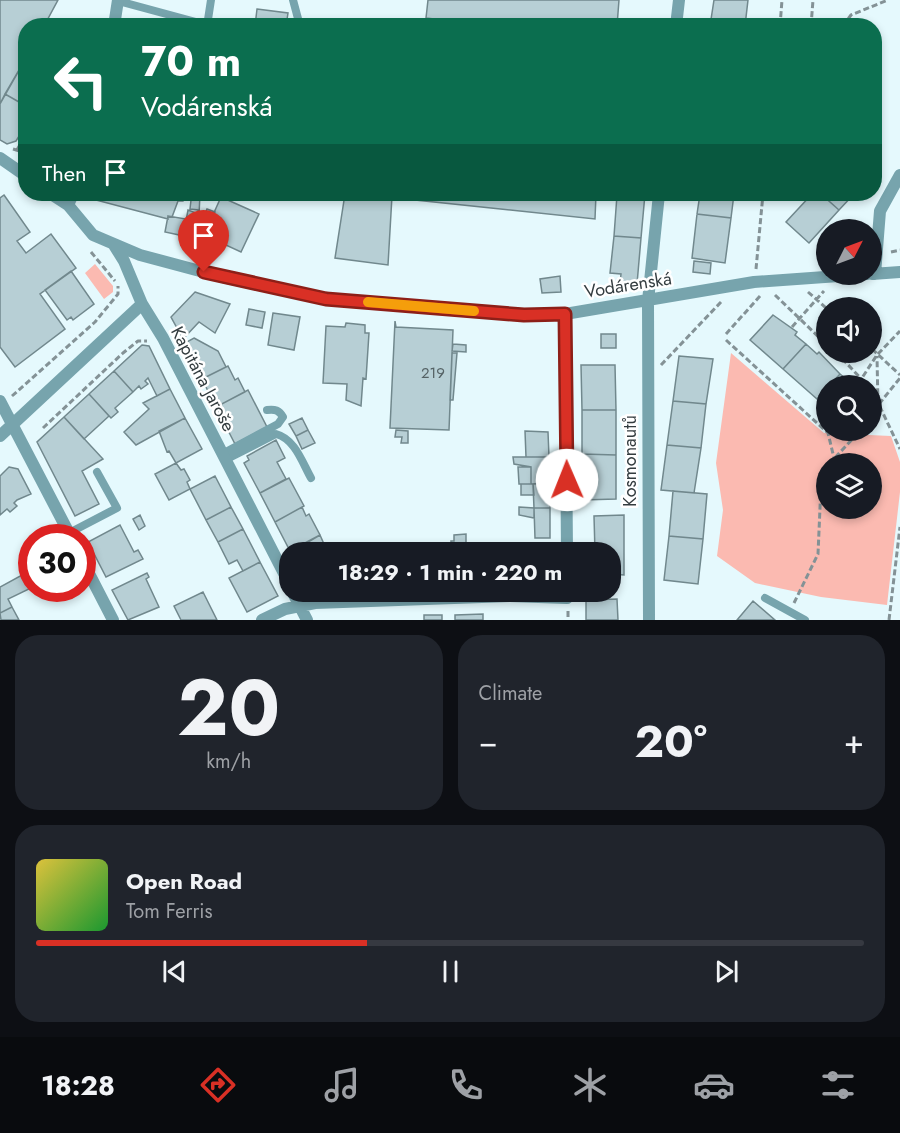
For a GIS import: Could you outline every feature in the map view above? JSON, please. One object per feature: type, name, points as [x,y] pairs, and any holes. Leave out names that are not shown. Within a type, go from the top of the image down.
[{"type":"street","points":[[115,18],[118,0]]},
{"type":"street","points":[[677,18],[679,0]]},
{"type":"street","points":[[0,158],[18,170]]},
{"type":"street","points":[[879,219],[880,211],[900,175]]},
{"type":"street","points":[[71,201],[93,236],[114,245]]},
{"type":"street","name":"Kosmonautů","points":[[649,620],[648,301],[658,201]]},
{"type":"street","name":"Vodárenská","points":[[114,245],[140,255],[226,278],[326,299],[524,315],[565,314],[754,282],[816,278]]},
{"type":"street","name":"Kapitána Jaroše","points":[[114,245],[124,261],[141,304],[163,338],[279,564]]},
{"type":"street","name":"Vodárenská","points":[[882,273],[900,272]]},
{"type":"street","points":[[0,436],[141,304]]},
{"type":"street","points":[[565,314],[567,542]]},
{"type":"street","points":[[0,401],[64,524]]},
{"type":"street","points":[[96,587],[113,620]]},
{"type":"street","points":[[298,602],[307,620]]},
{"type":"street","points":[[262,620],[300,605],[370,602]]},
{"type":"lane","points":[[118,0],[182,18]]},
{"type":"lane","points":[[208,18],[211,0]]},
{"type":"lane","points":[[293,0],[298,18]]},
{"type":"lane","points":[[224,457],[278,424],[283,417],[280,412],[274,409],[267,410]]},
{"type":"lane","points":[[224,457],[276,434],[291,441],[311,478]]},
{"type":"lane","points":[[89,524],[117,508],[97,472]]},
{"type":"lane","points":[[765,598],[803,620]]},
{"type":"path","points":[[781,18],[782,0]]},
{"type":"path","points":[[812,18],[813,0]]},
{"type":"path","points":[[849,18],[851,15],[888,0]]},
{"type":"path","points":[[754,282],[762,201]]},
{"type":"path","points":[[886,253],[900,250]]},
{"type":"path","points":[[13,395],[95,322],[118,294],[118,284],[92,252]]},
{"type":"path","points":[[795,280],[816,299]]},
{"type":"path","points":[[820,297],[830,285]]},
{"type":"path","points":[[726,334],[767,288],[816,334]]},
{"type":"path","points":[[648,380],[722,301]]},
{"type":"path","points":[[792,327],[816,301]]},
{"type":"path","points":[[882,351],[900,331]]},
{"type":"path","points":[[726,340],[828,433],[833,453]]},
{"type":"path","points":[[43,428],[138,341],[151,342]]},
{"type":"path","points":[[882,359],[900,376],[882,401]]},
{"type":"path","points":[[847,363],[859,375]]},
{"type":"path","points":[[882,414],[900,449]]},
{"type":"path","points":[[839,453],[850,441]]},
{"type":"path","points":[[789,612],[818,554],[820,519]]},
{"type":"path","points":[[889,620],[900,527]]},
{"type":"shaded area","points":[[95,264],[113,286],[113,292],[104,299],[85,273]]},
{"type":"shaded area","points":[[731,353],[816,426],[816,441],[882,441],[882,436],[891,436],[900,462],[900,492],[887,605],[821,597],[755,583],[717,556],[723,510],[716,463]]},
{"type":"building","points":[[0,0],[58,0],[48,18],[18,18],[18,72],[0,104]]},
{"type":"building","points":[[428,0],[619,0],[618,18],[426,18]]},
{"type":"building","points":[[714,0],[748,0],[746,18],[711,18]]},
{"type":"building","points":[[257,9],[288,13],[287,18],[256,18]]},
{"type":"building","points":[[18,72],[18,101],[5,94]]},
{"type":"building","points":[[5,94],[18,101],[18,138],[16,141],[7,144],[0,140],[0,104]]},
{"type":"building","points":[[4,195],[30,232],[17,241],[26,253],[51,234],[76,268],[40,294],[65,329],[15,367],[0,347],[0,198]]},
{"type":"building","points":[[100,201],[178,201],[172,217],[168,216],[168,219]]},
{"type":"building","points":[[191,201],[200,201],[199,215],[198,210],[190,209]]},
{"type":"building","points":[[219,201],[230,201],[259,214],[241,252],[204,235]]},
{"type":"building","points":[[344,201],[392,201],[388,265],[335,258]]},
{"type":"building","points":[[425,201],[596,201],[595,219]]},
{"type":"building","points":[[617,201],[644,201],[641,238],[614,236]]},
{"type":"building","points":[[699,201],[733,201],[731,218],[697,214]]},
{"type":"building","points":[[806,201],[829,201],[839,210],[831,219],[816,219],[816,235],[809,243],[786,222]]},
{"type":"building","points":[[829,201],[847,201],[839,210]]},
{"type":"building","points":[[207,209],[215,212],[205,233],[185,226],[188,210],[204,216]]},
{"type":"building","points":[[697,214],[731,218],[725,263],[692,258]]},
{"type":"building","points":[[168,216],[186,219],[184,236],[165,232]]},
{"type":"building","points":[[614,236],[641,238],[637,284],[620,283],[621,274],[610,273]]},
{"type":"building","points":[[694,261],[711,263],[710,274],[693,272]]},
{"type":"building","points":[[71,271],[94,304],[73,320],[71,317],[67,320],[45,290]]},
{"type":"building","points":[[560,276],[561,292],[542,293],[540,279]]},
{"type":"building","points":[[195,292],[230,304],[215,333],[199,322],[183,339],[171,317]]},
{"type":"building","points":[[249,309],[265,312],[262,328],[246,325]]},
{"type":"building","points":[[273,313],[300,317],[294,350],[268,345]]},
{"type":"building","points":[[773,315],[797,332],[795,335],[806,344],[783,369],[750,340]]},
{"type":"building","points":[[395,321],[396,327],[453,330],[449,430],[390,428]]},
{"type":"building","points":[[346,323],[365,325],[365,333],[369,333],[366,379],[363,378],[361,406],[346,400],[347,384],[323,383],[326,326],[345,327]]},
{"type":"building","points":[[601,334],[616,334],[616,348],[601,348]]},
{"type":"building","points":[[194,338],[218,351],[226,367],[202,379],[183,344]]},
{"type":"building","points":[[453,344],[466,345],[466,352],[452,351]]},
{"type":"building","points":[[806,344],[816,353],[816,363],[830,363],[840,374],[816,375],[816,398],[783,369]]},
{"type":"building","points":[[142,345],[149,346],[170,389],[157,396],[148,378],[145,381],[148,384],[141,389],[139,386],[133,392],[114,371]]},
{"type":"building","points":[[452,353],[457,353],[453,400],[450,400]]},
{"type":"building","points":[[679,356],[713,359],[706,404],[673,401]]},
{"type":"building","points":[[581,365],[615,365],[616,410],[582,410]]},
{"type":"building","points":[[228,366],[235,380],[238,378],[245,392],[216,407],[202,379]]},
{"type":"building","points":[[114,371],[133,392],[115,408],[118,412],[111,418],[89,394]]},
{"type":"building","points":[[170,389],[185,418],[136,445],[124,432],[149,409],[143,403]]},
{"type":"building","points":[[248,390],[267,427],[235,444],[216,407]]},
{"type":"building","points":[[89,394],[109,416],[84,439],[64,417]]},
{"type":"building","points":[[673,401],[706,404],[701,448],[667,445]]},
{"type":"building","points":[[582,410],[616,410],[616,455],[582,454]]},
{"type":"building","points":[[64,417],[103,459],[82,471],[99,504],[75,516],[37,442]]},
{"type":"building","points":[[185,418],[202,449],[176,463],[169,451],[167,452],[159,431]]},
{"type":"building","points":[[302,418],[308,430],[296,436],[289,424]]},
{"type":"building","points":[[308,430],[315,443],[302,449],[296,436]]},
{"type":"building","points":[[396,430],[408,431],[408,443],[401,443],[402,437],[395,437]]},
{"type":"building","points":[[525,431],[548,432],[549,457],[526,457]]},
{"type":"building","points":[[276,440],[285,458],[277,462],[286,479],[260,493],[244,463],[249,460],[247,456]]},
{"type":"building","points":[[667,445],[701,448],[694,493],[661,490]]},
{"type":"building","points":[[582,454],[616,455],[616,499],[582,500]]},
{"type":"building","points":[[513,457],[549,457],[549,483],[531,484],[531,467],[514,464]]},
{"type":"building","points":[[176,463],[181,470],[184,469],[190,480],[187,482],[190,489],[169,500],[155,474]]},
{"type":"building","points":[[9,467],[18,469],[31,494],[17,500],[14,503],[17,506],[10,512],[7,509],[0,515],[0,476]]},
{"type":"building","points":[[518,467],[531,467],[531,484],[519,484]]},
{"type":"building","points":[[215,476],[231,507],[206,520],[190,489]]},
{"type":"building","points":[[289,478],[304,506],[275,522],[260,493]]},
{"type":"building","points":[[549,483],[550,508],[534,508],[533,484]]},
{"type":"building","points":[[521,484],[533,484],[534,495],[521,495]]},
{"type":"building","points":[[673,491],[707,494],[703,539],[669,536]]},
{"type":"building","points":[[231,507],[243,529],[218,542],[206,520]]},
{"type":"building","points":[[302,507],[306,516],[309,514],[320,535],[307,542],[285,542],[275,522]]},
{"type":"building","points":[[519,507],[534,508],[534,518],[519,515]]},
{"type":"building","points":[[534,508],[550,508],[550,538],[535,538]]},
{"type":"building","points":[[140,515],[145,526],[139,530],[133,519]]},
{"type":"building","points":[[624,515],[624,575],[621,575],[621,542],[595,542],[594,516]]},
{"type":"building","points":[[120,525],[134,552],[138,550],[143,559],[106,577],[96,558],[96,538]]},
{"type":"building","points":[[243,529],[260,562],[243,571],[237,560],[229,564],[218,542]]},
{"type":"building","points":[[466,534],[466,542],[451,542],[454,541],[454,535]]},
{"type":"building","points":[[320,535],[323,542],[308,542]]},
{"type":"building","points":[[669,536],[703,539],[698,584],[664,580]]},
{"type":"building","points":[[260,562],[278,596],[247,612],[229,578]]},
{"type":"building","points":[[147,573],[149,577],[146,579],[159,607],[128,620],[112,590]]},
{"type":"building","points":[[18,577],[18,594],[8,599],[12,607],[0,613],[0,587]]},
{"type":"building","points":[[203,592],[217,620],[181,620],[174,606]]},
{"type":"building","points":[[753,601],[775,620],[737,620]]},
{"type":"building","points":[[586,602],[617,602],[618,620],[586,620]]},
{"type":"building","points":[[12,607],[19,620],[1,620],[0,613]]},
{"type":"building","points":[[483,614],[483,620],[455,620],[455,615]]},
{"type":"building","points":[[424,615],[442,615],[442,620],[424,620]]},
{"type":"slow traffic","points":[[368,302],[474,311]]},
{"type":"route","points":[[204,272],[326,299],[524,315],[565,314],[567,480]]}]
